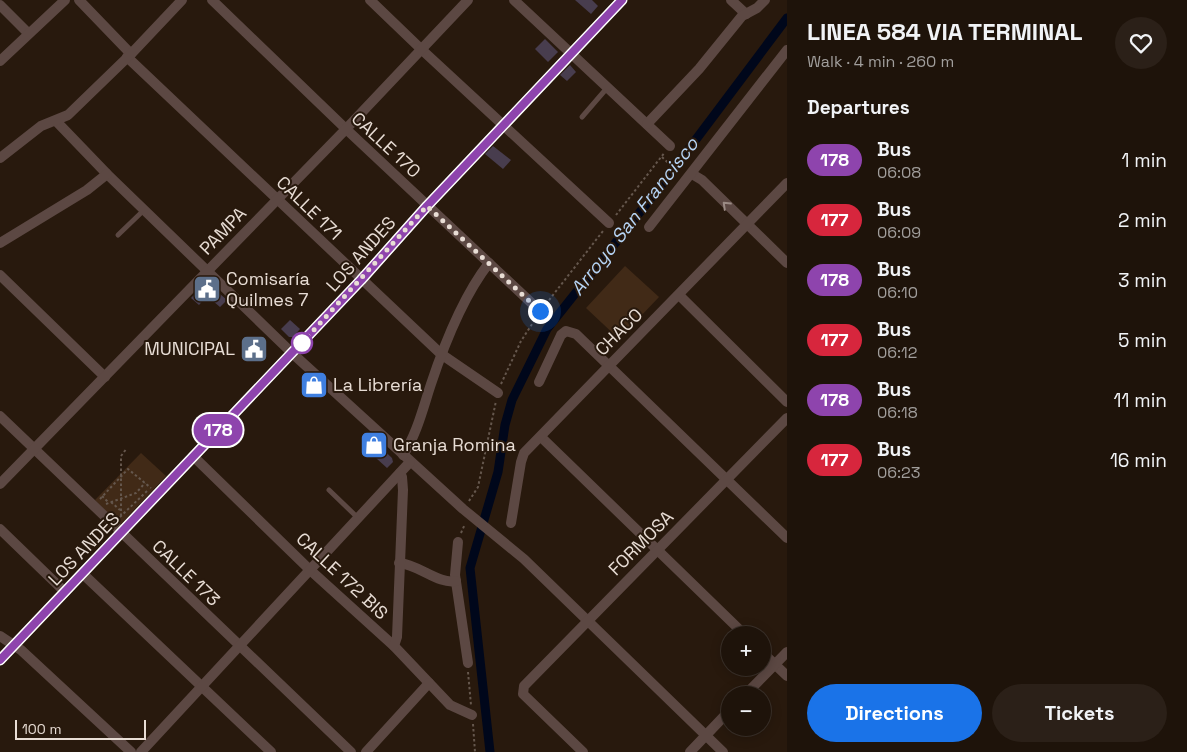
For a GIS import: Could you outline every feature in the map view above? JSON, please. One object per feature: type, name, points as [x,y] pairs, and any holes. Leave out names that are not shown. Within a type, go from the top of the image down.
[{"type":"street","points":[[0,61],[65,0]]},
{"type":"street","name":"CALLE 171","points":[[78,0],[129,56],[361,280],[441,354],[498,394]]},
{"type":"street","name":"CALLE 170","points":[[212,0],[427,206],[540,311]]},
{"type":"street","points":[[370,0],[609,223]]},
{"type":"street","name":"PAMPA","points":[[0,484],[346,129],[468,0]]},
{"type":"street","points":[[514,0],[670,146]]},
{"type":"street","name":"LOS ANDES","points":[[0,660],[83,574],[119,524],[193,456],[292,353],[570,53],[622,0]]},
{"type":"street","points":[[731,0],[746,14]]},
{"type":"street","points":[[648,124],[746,14],[766,0]]},
{"type":"street","points":[[0,158],[41,126],[68,115],[129,56],[177,2]]},
{"type":"street","points":[[0,5],[28,33]]},
{"type":"street","points":[[649,227],[687,175],[786,54]]},
{"type":"street","points":[[56,121],[107,174],[292,353],[407,458],[466,515],[524,559],[723,752]]},
{"type":"street","points":[[0,243],[87,190],[107,174]]},
{"type":"street","points":[[687,175],[746,224],[787,262]]},
{"type":"street","name":"CHACO","points":[[511,522],[522,457],[787,183]]},
{"type":"street","points":[[141,752],[400,473],[407,458],[441,354],[478,277],[488,263]]},
{"type":"street","points":[[0,275],[105,377]]},
{"type":"street","points":[[679,295],[787,402]]},
{"type":"street","points":[[539,382],[561,336],[566,330],[576,334],[787,538]]},
{"type":"street","name":"CALLE 173","points":[[0,416],[119,524],[240,647],[351,752]]},
{"type":"street","name":"FORMOSA","points":[[583,752],[524,694],[524,686],[726,478],[787,418]]},
{"type":"street","points":[[541,437],[736,626]]},
{"type":"street","name":"CALLE 172 BIS","points":[[193,456],[309,569],[394,646],[450,705],[472,715]]},
{"type":"street","points":[[394,646],[397,637],[403,490],[400,473]]},
{"type":"street","points":[[0,529],[65,592]]},
{"type":"street","points":[[458,542],[456,581],[468,663]]},
{"type":"street","points":[[399,563],[412,565],[447,582],[456,581]]},
{"type":"street","points":[[83,574],[271,752]]},
{"type":"street","points":[[0,636],[21,650],[130,752]]},
{"type":"street","points":[[754,686],[787,652]]},
{"type":"street","points":[[771,660],[787,676]]},
{"type":"street","points":[[366,752],[429,683]]},
{"type":"street","points":[[690,752],[721,719]]},
{"type":"lane","points":[[582,117],[608,87]]},
{"type":"lane","points":[[118,235],[144,210]]},
{"type":"lane","points":[[329,490],[358,518]]},
{"type":"path","points":[[458,542],[466,515],[478,487],[498,394],[521,341],[540,311],[670,146]]},
{"type":"path","points":[[662,157],[687,175]]},
{"type":"path","points":[[119,524],[121,511],[121,456],[127,448]]},
{"type":"path","points":[[111,511],[99,500],[128,469],[154,490],[119,524]]},
{"type":"path","points":[[104,505],[136,492],[145,483]]},
{"type":"path","points":[[102,496],[121,511]]},
{"type":"shaded area","points":[[625,266],[659,297],[619,339],[586,308]]},
{"type":"shaded area","points":[[141,453],[166,476],[120,525],[95,500]]},
{"type":"building","points":[[575,0],[592,0],[598,6],[591,14]]},
{"type":"building","points":[[545,39],[558,52],[548,62],[535,49]]},
{"type":"building","points":[[570,65],[576,72],[567,81],[560,75]]},
{"type":"building","points":[[493,146],[511,160],[503,169],[485,154]]},
{"type":"building","name":"Comisaría Quilmes 7","points":[[206,282],[227,300],[220,307],[207,296],[199,305],[191,298]]},
{"type":"building","points":[[290,320],[300,329],[293,337],[289,337],[281,329]]},
{"type":"building","points":[[374,441],[392,458],[393,462],[387,468],[376,458],[379,455],[369,446]]},
{"type":"waterway","name":"Arroyo San Francisco","points":[[490,752],[470,568],[498,472],[505,425],[512,400],[547,329],[667,178],[787,18]]},
{"type":"bus line","name":"178","points":[[0,660],[122,534],[157,494],[361,280],[427,206],[622,0]]},
{"type":"place","name":"Comisaría Quilmes 7","points":[[207,289]]},
{"type":"place","name":"MUNICIPAL","points":[[254,349]]},
{"type":"place","name":"La Librería","points":[[314,385]]},
{"type":"place","name":"Granja Romina","points":[[374,445]]},
{"type":"route","points":[[302,343],[427,206],[540,311]]}]
